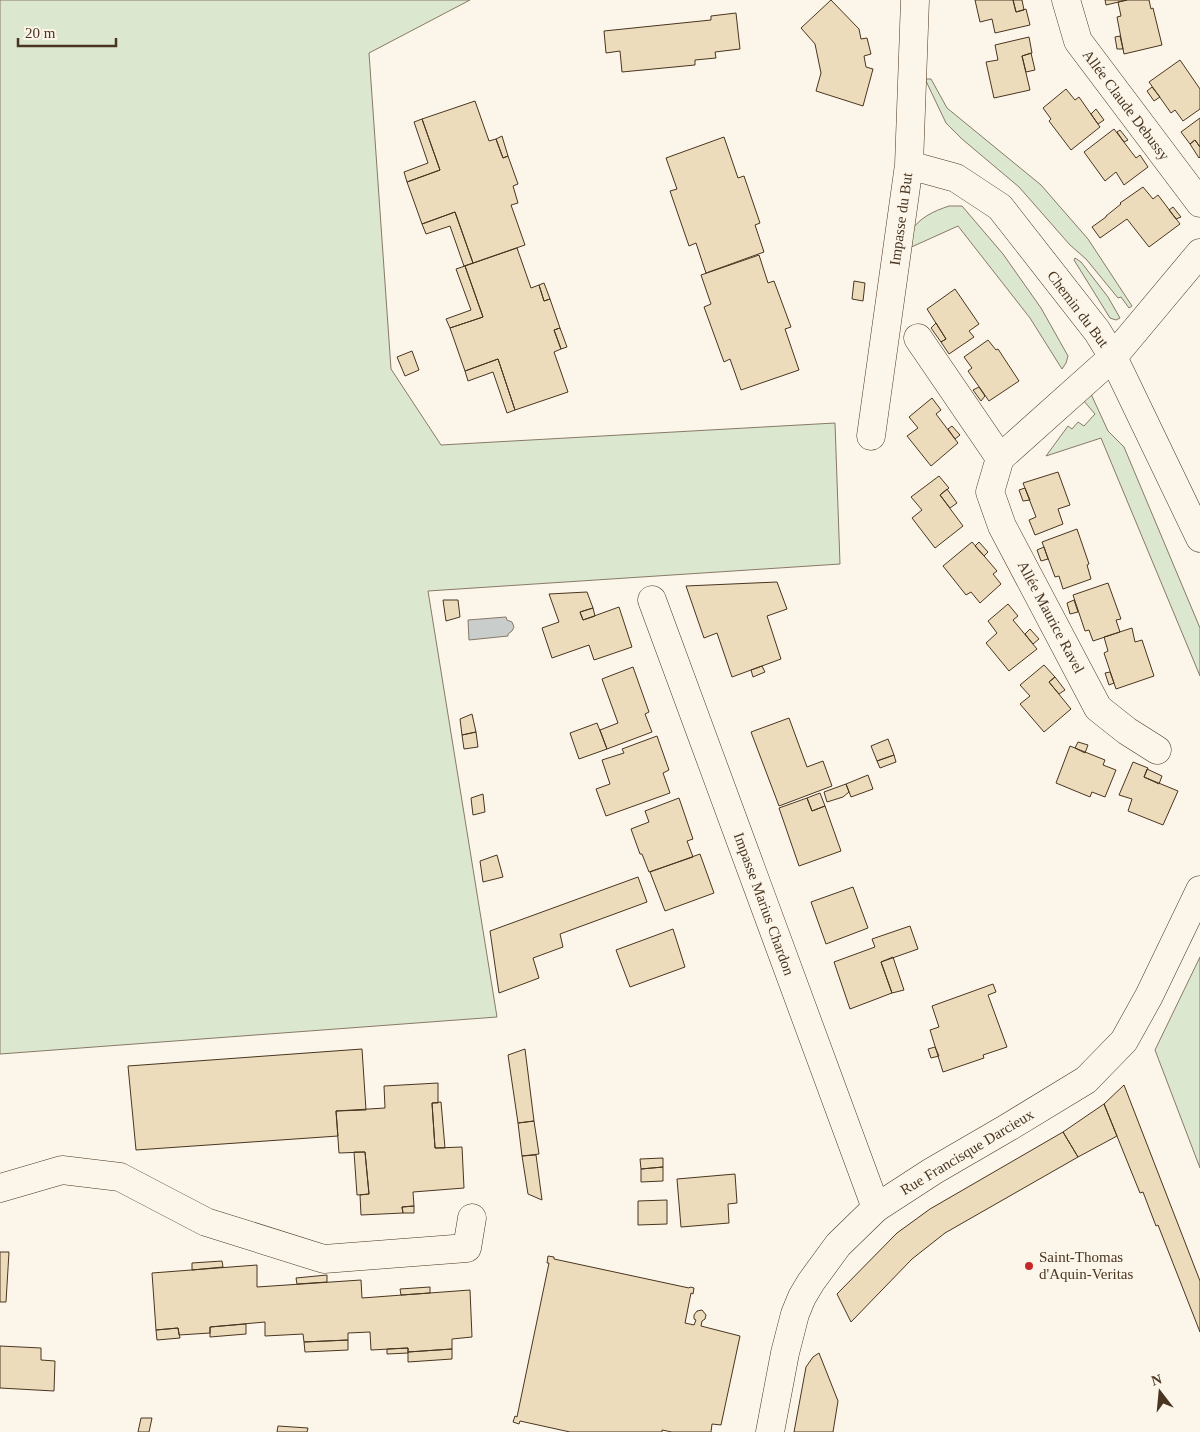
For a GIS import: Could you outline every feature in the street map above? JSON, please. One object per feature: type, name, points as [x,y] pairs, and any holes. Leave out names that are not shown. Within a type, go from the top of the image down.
[{"type":"street","name":"Impasse du But","points":[[871,436],[909,165],[915,0]]},
{"type":"street","name":"Allée Claude Debussy","points":[[1066,0],[1078,42],[1200,203]]},
{"type":"street","name":"Chemin du But","points":[[909,165],[956,178],[1000,207],[1097,331],[1113,357],[1200,538]]},
{"type":"street","points":[[918,338],[1000,458],[1113,357],[1200,253]]},
{"type":"street","name":"Allée Maurice Ravel","points":[[1000,458],[990,492],[1002,526],[1098,708],[1127,731],[1156,750]]},
{"type":"street","name":"Impasse Marius Chardon","points":[[652,600],[876,1208]]},
{"type":"street","name":"Rue Francisque Darcieux","points":[[770,1432],[788,1337],[795,1314],[802,1296],[838,1244],[876,1208],[933,1171],[1086,1080],[1124,1041],[1149,996],[1200,890]]},
{"type":"street","points":[[0,1188],[62,1170],[120,1177],[206,1222],[324,1259],[467,1248],[472,1218]]},
{"type":"green space","points":[[0,0],[470,0],[369,53],[391,369],[441,445],[835,423],[840,564],[428,591],[497,1017],[0,1054]]},
{"type":"green space","points":[[925,79],[931,79],[947,108],[1041,185],[1088,239],[1132,306],[1129,308],[1121,297],[1118,298],[1086,259],[1070,245],[1019,187],[946,123]]},
{"type":"green space","points":[[949,206],[962,206],[1003,254],[1041,308],[1068,356],[1062,369],[1030,318],[958,226],[907,249],[910,233],[917,223],[932,213]]},
{"type":"green space","points":[[1075,258],[1081,262],[1108,297],[1120,318],[1116,320],[1110,318],[1074,260]]},
{"type":"green space","points":[[1091,394],[1108,431],[1124,447],[1200,628],[1200,676],[1101,438],[1046,456],[1068,426],[1072,429],[1078,422],[1084,426],[1095,414],[1083,400]]},
{"type":"green space","points":[[1200,957],[1200,1168],[1155,1050]]},
{"type":"shaded area","points":[[506,617],[507,620],[512,622],[514,627],[508,636],[469,640],[468,620]]},
{"type":"building","points":[[831,0],[859,29],[861,39],[867,38],[871,54],[864,56],[866,67],[873,69],[863,106],[816,91],[821,73],[815,44],[801,28]]},
{"type":"building","points":[[975,0],[1013,0],[1016,12],[1026,9],[1030,25],[995,33],[992,19],[980,22]]},
{"type":"building","points":[[1013,0],[1022,0],[1024,10],[1016,12]]},
{"type":"building","points":[[1105,0],[1127,0],[1106,5]]},
{"type":"building","points":[[1149,0],[1151,9],[1153,8],[1162,45],[1124,54],[1117,17],[1121,16],[1118,2]]},
{"type":"building","points":[[736,13],[740,49],[715,52],[716,58],[695,60],[695,65],[622,72],[620,51],[606,53],[604,31],[711,20],[711,16]]},
{"type":"building","points":[[1120,36],[1123,49],[1117,49],[1115,37]]},
{"type":"building","points":[[1029,37],[1032,53],[1022,56],[1030,90],[994,98],[986,62],[998,60],[995,45]]},
{"type":"building","points":[[1031,53],[1035,70],[1026,72],[1022,56]]},
{"type":"building","points":[[1180,60],[1200,89],[1200,109],[1183,121],[1175,110],[1171,113],[1149,82]]},
{"type":"building","points":[[1152,87],[1160,97],[1154,101],[1147,91]]},
{"type":"building","points":[[1066,89],[1075,100],[1079,97],[1100,127],[1071,150],[1049,121],[1051,119],[1043,108]]},
{"type":"building","points":[[475,101],[489,141],[496,139],[503,158],[508,156],[518,184],[513,186],[518,203],[511,205],[525,245],[473,263],[455,212],[422,224],[407,182],[440,170],[422,119]]},
{"type":"building","points":[[1096,109],[1104,120],[1098,124],[1091,114]]},
{"type":"building","points":[[1200,118],[1200,147],[1195,140],[1190,144],[1181,132]]},
{"type":"building","points":[[422,119],[440,170],[407,182],[404,172],[428,163],[414,122]]},
{"type":"building","points":[[1114,129],[1136,158],[1140,155],[1148,167],[1124,185],[1116,172],[1105,181],[1084,152]]},
{"type":"building","points":[[1120,130],[1128,140],[1124,142],[1117,132]]},
{"type":"building","points":[[502,136],[508,156],[503,158],[496,139]]},
{"type":"building","points":[[724,137],[738,178],[744,176],[760,223],[755,225],[764,252],[706,273],[696,243],[689,246],[670,191],[677,189],[666,158]]},
{"type":"building","points":[[1195,140],[1200,147],[1199,158],[1190,144]]},
{"type":"building","points":[[1143,187],[1153,199],[1158,195],[1180,224],[1149,247],[1127,219],[1100,238],[1092,227],[1106,217],[1120,203]]},
{"type":"building","points":[[1173,207],[1181,217],[1176,219],[1169,210]]},
{"type":"building","points":[[455,212],[473,263],[464,266],[450,226],[426,234],[422,224]]},
{"type":"building","points":[[517,248],[531,288],[539,285],[544,301],[550,299],[560,328],[554,330],[561,349],[554,352],[568,392],[515,410],[498,359],[465,371],[450,328],[483,317],[465,266]]},
{"type":"building","points":[[759,255],[768,283],[774,281],[791,327],[785,329],[799,370],[741,390],[730,359],[724,362],[704,307],[711,304],[701,275]]},
{"type":"building","points":[[465,266],[483,317],[450,328],[446,319],[471,310],[456,269]]},
{"type":"building","points":[[854,281],[865,283],[863,301],[852,299]]},
{"type":"building","points":[[544,283],[550,299],[544,301],[539,285]]},
{"type":"building","points":[[955,289],[979,324],[969,331],[974,337],[949,354],[941,342],[946,339],[927,309]]},
{"type":"building","points":[[936,323],[946,339],[941,342],[931,328]]},
{"type":"building","points":[[560,328],[567,347],[561,349],[554,330]]},
{"type":"building","points":[[988,340],[996,350],[998,349],[1019,381],[989,401],[968,371],[972,368],[964,357]]},
{"type":"building","points":[[412,351],[419,370],[405,376],[397,357]]},
{"type":"building","points":[[498,359],[515,410],[507,413],[493,372],[468,381],[465,371]]},
{"type":"building","points":[[979,387],[985,396],[981,401],[973,390]]},
{"type":"building","points":[[932,398],[941,410],[936,414],[958,443],[931,466],[907,436],[918,428],[909,417]]},
{"type":"building","points":[[952,426],[960,435],[955,439],[948,429]]},
{"type":"building","points":[[1058,472],[1070,505],[1058,509],[1063,524],[1035,535],[1029,520],[1036,517],[1023,483]]},
{"type":"building","points":[[939,476],[949,488],[940,495],[963,526],[935,548],[912,518],[922,510],[911,497]]},
{"type":"building","points":[[1025,488],[1030,500],[1023,501],[1019,490]]},
{"type":"building","points":[[947,489],[957,503],[950,508],[940,495]]},
{"type":"building","points":[[1077,529],[1089,564],[1087,565],[1091,579],[1063,589],[1059,576],[1055,577],[1042,542]]},
{"type":"building","points":[[972,542],[997,571],[993,574],[1001,584],[980,603],[971,592],[966,595],[943,566]]},
{"type":"building","points":[[979,542],[988,552],[984,556],[975,546]]},
{"type":"building","points":[[1044,547],[1048,559],[1041,561],[1037,550]]},
{"type":"building","points":[[777,582],[787,609],[767,616],[781,659],[732,677],[717,633],[704,638],[686,586]]},
{"type":"building","points":[[1108,583],[1121,619],[1116,620],[1120,632],[1093,641],[1089,630],[1085,631],[1073,595]]},
{"type":"building","points":[[587,592],[593,608],[580,612],[583,620],[619,607],[632,647],[594,660],[589,645],[552,658],[542,628],[559,622],[549,594]]},
{"type":"building","points":[[443,600],[458,600],[460,617],[446,621]]},
{"type":"building","points":[[1074,600],[1078,612],[1070,614],[1067,603]]},
{"type":"building","points":[[1008,604],[1018,616],[1013,620],[1037,649],[1009,671],[986,643],[997,633],[988,621]]},
{"type":"building","points":[[593,608],[595,616],[583,620],[580,612]]},
{"type":"building","points":[[1132,628],[1135,642],[1142,640],[1154,676],[1116,689],[1104,653],[1108,651],[1104,637]]},
{"type":"building","points":[[1030,629],[1039,639],[1033,644],[1025,634]]},
{"type":"building","points":[[1044,665],[1055,677],[1049,682],[1071,709],[1044,732],[1020,704],[1030,696],[1020,685]]},
{"type":"building","points":[[762,666],[765,672],[753,677],[751,670]]},
{"type":"building","points":[[633,667],[649,712],[645,714],[652,732],[607,749],[600,730],[618,723],[602,679]]},
{"type":"building","points":[[1110,672],[1114,683],[1109,685],[1105,673]]},
{"type":"building","points":[[1055,677],[1065,690],[1059,694],[1049,682]]},
{"type":"building","points":[[472,714],[476,732],[462,735],[460,719]]},
{"type":"building","points":[[789,718],[807,767],[823,761],[832,786],[779,806],[751,732]]},
{"type":"building","points":[[597,723],[607,749],[579,759],[570,733]]},
{"type":"building","points":[[476,732],[478,747],[464,749],[462,735]]},
{"type":"building","points":[[657,736],[669,770],[663,773],[670,793],[606,816],[596,789],[610,784],[602,760],[624,753],[622,749]]},
{"type":"building","points":[[888,739],[894,755],[877,761],[871,746]]},
{"type":"building","points":[[1078,742],[1088,745],[1085,753],[1075,748]]},
{"type":"building","points":[[1070,746],[1105,760],[1103,765],[1116,770],[1105,797],[1092,792],[1090,797],[1056,783]]},
{"type":"building","points":[[894,755],[896,762],[880,768],[877,761]]},
{"type":"building","points":[[1133,762],[1148,768],[1144,777],[1178,791],[1163,825],[1128,811],[1132,799],[1119,795]]},
{"type":"building","points":[[1147,769],[1162,776],[1159,784],[1144,777]]},
{"type":"building","points":[[868,775],[873,789],[851,797],[846,784]]},
{"type":"building","points":[[846,784],[849,792],[843,797],[827,802],[824,792]]},
{"type":"building","points":[[820,793],[825,806],[812,811],[807,798]]},
{"type":"building","points":[[483,794],[485,812],[473,815],[471,798]]},
{"type":"building","points":[[679,798],[693,839],[687,841],[693,857],[649,872],[631,829],[649,822],[645,811]]},
{"type":"building","points":[[807,798],[812,811],[825,806],[841,851],[799,866],[779,808]]},
{"type":"building","points":[[700,854],[714,893],[665,911],[650,872]]},
{"type":"building","points":[[497,855],[503,877],[483,882],[480,861]]},
{"type":"building","points":[[638,877],[647,902],[560,934],[563,947],[533,958],[539,978],[499,993],[490,931]]},
{"type":"building","points":[[853,887],[868,928],[826,944],[811,902]]},
{"type":"building","points":[[910,926],[918,949],[881,962],[892,993],[850,1009],[834,962],[875,947],[872,939]]},
{"type":"building","points":[[673,929],[685,967],[630,987],[616,950]]},
{"type":"building","points":[[893,957],[904,990],[892,993],[881,962]]},
{"type":"building","points":[[993,984],[996,992],[988,995],[1007,1047],[983,1055],[984,1058],[943,1072],[930,1030],[939,1027],[932,1006]]},
{"type":"building","points":[[935,1047],[939,1056],[931,1058],[928,1049]]},
{"type":"building","points":[[362,1049],[366,1110],[336,1111],[338,1136],[136,1150],[128,1066]]},
{"type":"building","points":[[525,1049],[534,1121],[518,1123],[508,1055]]},
{"type":"building","points":[[438,1083],[438,1103],[432,1103],[435,1148],[462,1147],[464,1188],[413,1192],[414,1206],[402,1207],[403,1213],[361,1215],[360,1195],[369,1194],[365,1152],[339,1153],[336,1111],[385,1108],[384,1086]]},
{"type":"building","points":[[1124,1085],[1200,1281],[1200,1332],[1158,1225],[1156,1226],[1143,1192],[1140,1193],[1104,1104]]},
{"type":"building","points":[[441,1102],[445,1148],[435,1148],[432,1103]]},
{"type":"building","points":[[1104,1104],[1117,1136],[1078,1157],[1063,1132]]},
{"type":"building","points":[[534,1121],[539,1154],[522,1156],[518,1123]]},
{"type":"building","points":[[1063,1132],[1078,1157],[945,1233],[912,1259],[851,1322],[837,1294],[897,1233],[930,1209]]},
{"type":"building","points":[[354,1152],[365,1152],[369,1194],[357,1195]]},
{"type":"building","points":[[536,1155],[542,1200],[528,1194],[522,1156]]},
{"type":"building","points":[[663,1158],[663,1167],[641,1169],[640,1159]]},
{"type":"building","points":[[663,1167],[663,1181],[641,1182],[641,1169]]},
{"type":"building","points":[[735,1174],[737,1203],[728,1204],[729,1223],[681,1227],[677,1179]]},
{"type":"building","points":[[667,1200],[667,1224],[638,1225],[638,1201]]},
{"type":"building","points":[[414,1206],[414,1213],[403,1213],[402,1207]]},
{"type":"building","points":[[0,1252],[9,1252],[6,1302],[0,1302]]},
{"type":"building","points":[[548,1256],[554,1257],[554,1259],[694,1288],[693,1294],[691,1293],[685,1323],[694,1325],[696,1320],[694,1315],[697,1311],[702,1310],[706,1315],[701,1326],[740,1336],[721,1425],[712,1424],[711,1432],[672,1432],[662,1430],[662,1432],[570,1432],[520,1421],[519,1424],[513,1422],[515,1416],[517,1417],[549,1263],[547,1263]]},
{"type":"building","points":[[222,1261],[223,1267],[192,1270],[192,1263]]},
{"type":"building","points":[[257,1265],[257,1287],[361,1280],[362,1298],[470,1290],[472,1337],[452,1339],[452,1349],[408,1352],[408,1348],[371,1350],[370,1332],[348,1333],[348,1340],[304,1342],[303,1334],[265,1336],[265,1322],[210,1327],[210,1333],[179,1335],[178,1328],[156,1330],[152,1273]]},
{"type":"building","points":[[327,1275],[327,1282],[297,1284],[296,1278]]},
{"type":"building","points":[[430,1287],[430,1293],[401,1295],[400,1289]]},
{"type":"building","points":[[246,1324],[246,1334],[210,1337],[210,1327]]},
{"type":"building","points":[[178,1328],[180,1338],[157,1340],[156,1330]]},
{"type":"building","points":[[348,1340],[348,1350],[305,1352],[304,1342]]},
{"type":"building","points":[[0,1346],[41,1348],[41,1360],[55,1361],[54,1391],[0,1388]]},
{"type":"building","points":[[408,1348],[408,1353],[387,1354],[387,1349]]},
{"type":"building","points":[[452,1349],[452,1359],[408,1362],[408,1352]]},
{"type":"building","points":[[819,1353],[838,1401],[833,1432],[794,1432],[806,1367],[813,1357]]},
{"type":"building","points":[[141,1418],[152,1418],[149,1432],[138,1432]]},
{"type":"building","points":[[278,1426],[308,1428],[307,1432],[277,1432]]},
{"type":"place","name":"Saint-Thomas d'Aquin-Veritas","points":[[1029,1266]]}]
